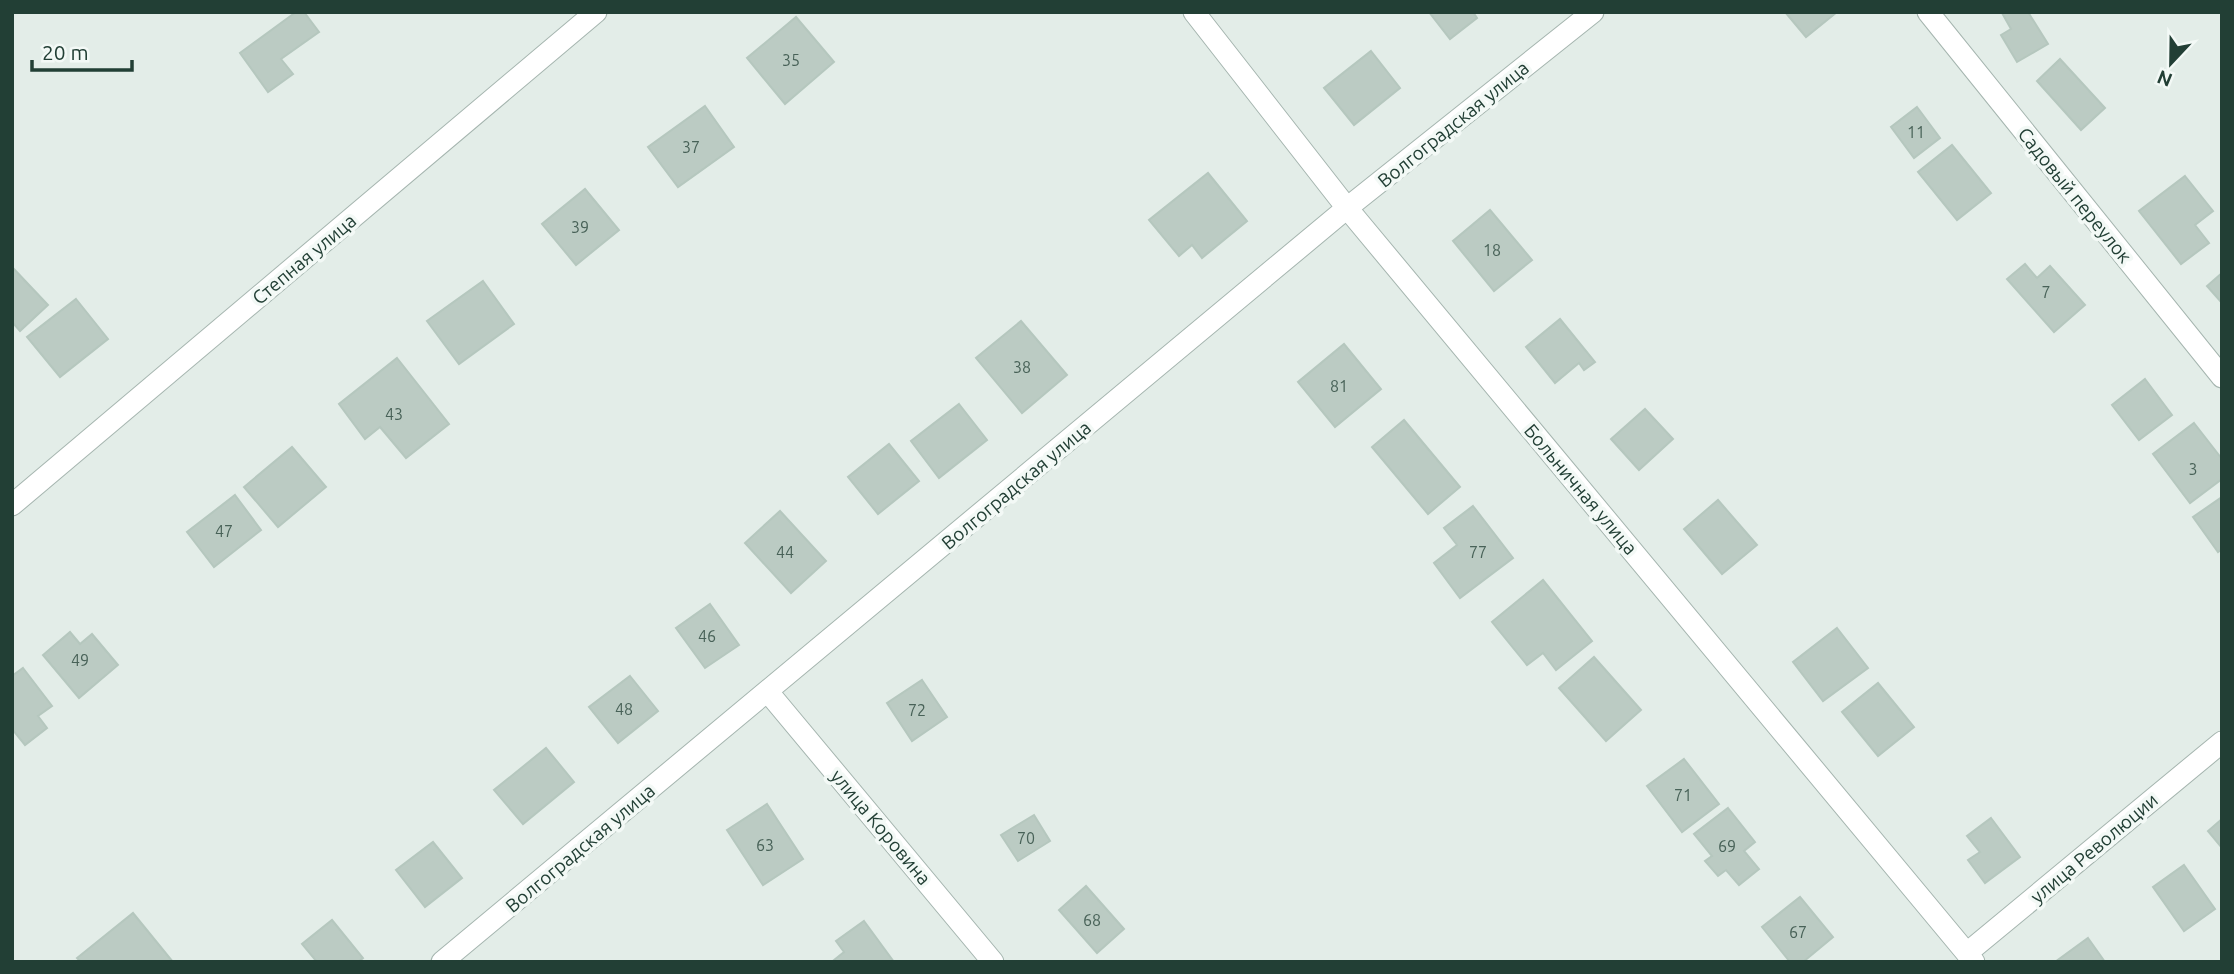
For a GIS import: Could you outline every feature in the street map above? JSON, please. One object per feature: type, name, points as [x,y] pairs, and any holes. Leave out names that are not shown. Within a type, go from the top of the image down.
[{"type":"street","name":"Степная улица","points":[[12,505],[596,12]]},
{"type":"street","name":"Больничная улица","points":[[1194,12],[1348,208],[1971,958]]},
{"type":"street","name":"Волгоградская улица","points":[[442,962],[1348,208],[1593,12]]},
{"type":"street","name":"Садовый переулок","points":[[1928,12],[2222,377]]},
{"type":"street","name":"улица Коровина","points":[[768,692],[993,962]]},
{"type":"street","name":"улица Революции","points":[[1971,958],[2222,742]]},
{"type":"building","points":[[296,12],[304,12],[319,32],[281,59],[293,74],[268,92],[240,53]]},
{"type":"building","points":[[1429,12],[1473,12],[1477,18],[1450,39]]},
{"type":"building","points":[[1785,12],[1837,12],[1806,37]]},
{"type":"building","points":[[2028,12],[2048,44],[2017,62],[2001,35],[2011,29],[2002,13]]},
{"type":"building","points":[[796,17],[834,62],[785,104],[747,58]]},
{"type":"building","points":[[1371,51],[1400,88],[1354,125],[1324,88]]},
{"type":"building","points":[[2060,59],[2105,108],[2081,130],[2037,81]]},
{"type":"building","points":[[705,106],[734,147],[678,187],[648,147]]},
{"type":"building","points":[[1917,107],[1940,138],[1914,158],[1891,127]]},
{"type":"building","points":[[1952,145],[1991,193],[1957,220],[1918,172]]},
{"type":"building","points":[[1208,173],[1247,221],[1202,258],[1192,245],[1179,256],[1149,220]]},
{"type":"building","points":[[2185,176],[2213,211],[2195,225],[2209,243],[2181,264],[2139,211]]},
{"type":"building","points":[[585,189],[619,230],[576,265],[542,224]]},
{"type":"building","points":[[1490,210],[1532,260],[1494,291],[1453,241]]},
{"type":"building","points":[[2025,264],[2037,278],[2050,266],[2085,305],[2054,332],[2007,279]]},
{"type":"building","points":[[13,268],[48,305],[20,331],[12,322]]},
{"type":"building","points":[[2222,273],[2222,303],[2207,286]]},
{"type":"building","points":[[483,281],[514,324],[459,364],[427,321]]},
{"type":"building","points":[[76,299],[108,339],[60,377],[27,337]]},
{"type":"building","points":[[1560,319],[1595,362],[1584,370],[1579,363],[1555,383],[1526,347]]},
{"type":"building","points":[[1021,321],[1067,375],[1022,413],[976,358]]},
{"type":"building","points":[[1344,344],[1381,389],[1335,427],[1298,382]]},
{"type":"building","points":[[397,358],[449,424],[406,458],[380,427],[365,439],[339,404]]},
{"type":"building","points":[[2145,379],[2172,415],[2139,440],[2112,405]]},
{"type":"building","points":[[959,404],[987,440],[939,478],[911,441]]},
{"type":"building","points":[[1645,409],[1673,439],[1639,470],[1611,439]]},
{"type":"building","points":[[1404,420],[1460,487],[1428,514],[1372,447]]},
{"type":"building","points":[[2194,423],[2222,459],[2222,479],[2190,503],[2153,454]]},
{"type":"building","points":[[889,444],[919,481],[878,514],[848,477]]},
{"type":"building","points":[[292,447],[326,487],[278,527],[244,487]]},
{"type":"building","points":[[235,495],[261,530],[214,567],[187,532]]},
{"type":"building","points":[[2222,497],[2222,549],[2218,552],[2193,517]]},
{"type":"building","points":[[1718,500],[1757,545],[1722,574],[1684,529]]},
{"type":"building","points":[[1473,506],[1513,558],[1460,598],[1434,563],[1457,545],[1444,528]]},
{"type":"building","points":[[780,511],[826,561],[791,593],[745,543]]},
{"type":"building","points":[[1543,580],[1592,641],[1556,670],[1543,653],[1527,665],[1492,622]]},
{"type":"building","points":[[710,604],[739,645],[705,668],[676,628]]},
{"type":"building","points":[[1837,628],[1868,668],[1823,701],[1793,662]]},
{"type":"building","points":[[70,632],[80,644],[92,634],[118,665],[79,698],[43,655]]},
{"type":"building","points":[[1594,657],[1641,710],[1606,741],[1559,688]]},
{"type":"building","points":[[23,668],[52,706],[38,716],[47,728],[25,745],[12,729],[12,676]]},
{"type":"building","points":[[630,676],[658,711],[618,743],[589,707]]},
{"type":"building","points":[[922,680],[947,717],[912,741],[887,703]]},
{"type":"building","points":[[1878,683],[1914,727],[1878,756],[1842,712]]},
{"type":"building","points":[[546,748],[574,782],[523,824],[494,790]]},
{"type":"building","points":[[1684,759],[1719,804],[1682,832],[1647,786]]},
{"type":"building","points":[[767,804],[803,859],[763,885],[727,830]]},
{"type":"building","points":[[1728,808],[1755,842],[1744,851],[1759,869],[1739,885],[1726,870],[1718,876],[1705,861],[1712,856],[1694,834]]},
{"type":"building","points":[[1034,815],[1050,841],[1018,861],[1001,835]]},
{"type":"building","points":[[1991,818],[2020,857],[1985,883],[1968,860],[1980,852],[1967,836]]},
{"type":"building","points":[[2222,819],[2222,848],[2208,831]]},
{"type":"building","points":[[433,842],[462,878],[425,907],[396,870]]},
{"type":"building","points":[[2184,865],[2215,909],[2184,931],[2153,887]]},
{"type":"building","points":[[1086,886],[1124,929],[1097,953],[1059,910]]},
{"type":"building","points":[[1800,897],[1833,937],[1803,962],[1790,962],[1762,927]]},
{"type":"building","points":[[133,913],[173,962],[81,962],[77,958]]},
{"type":"building","points":[[332,920],[363,958],[358,962],[317,962],[302,944]]},
{"type":"building","points":[[864,921],[894,962],[834,960],[844,952],[836,941]]},
{"type":"building","points":[[2088,938],[2105,962],[2055,962]]}]
